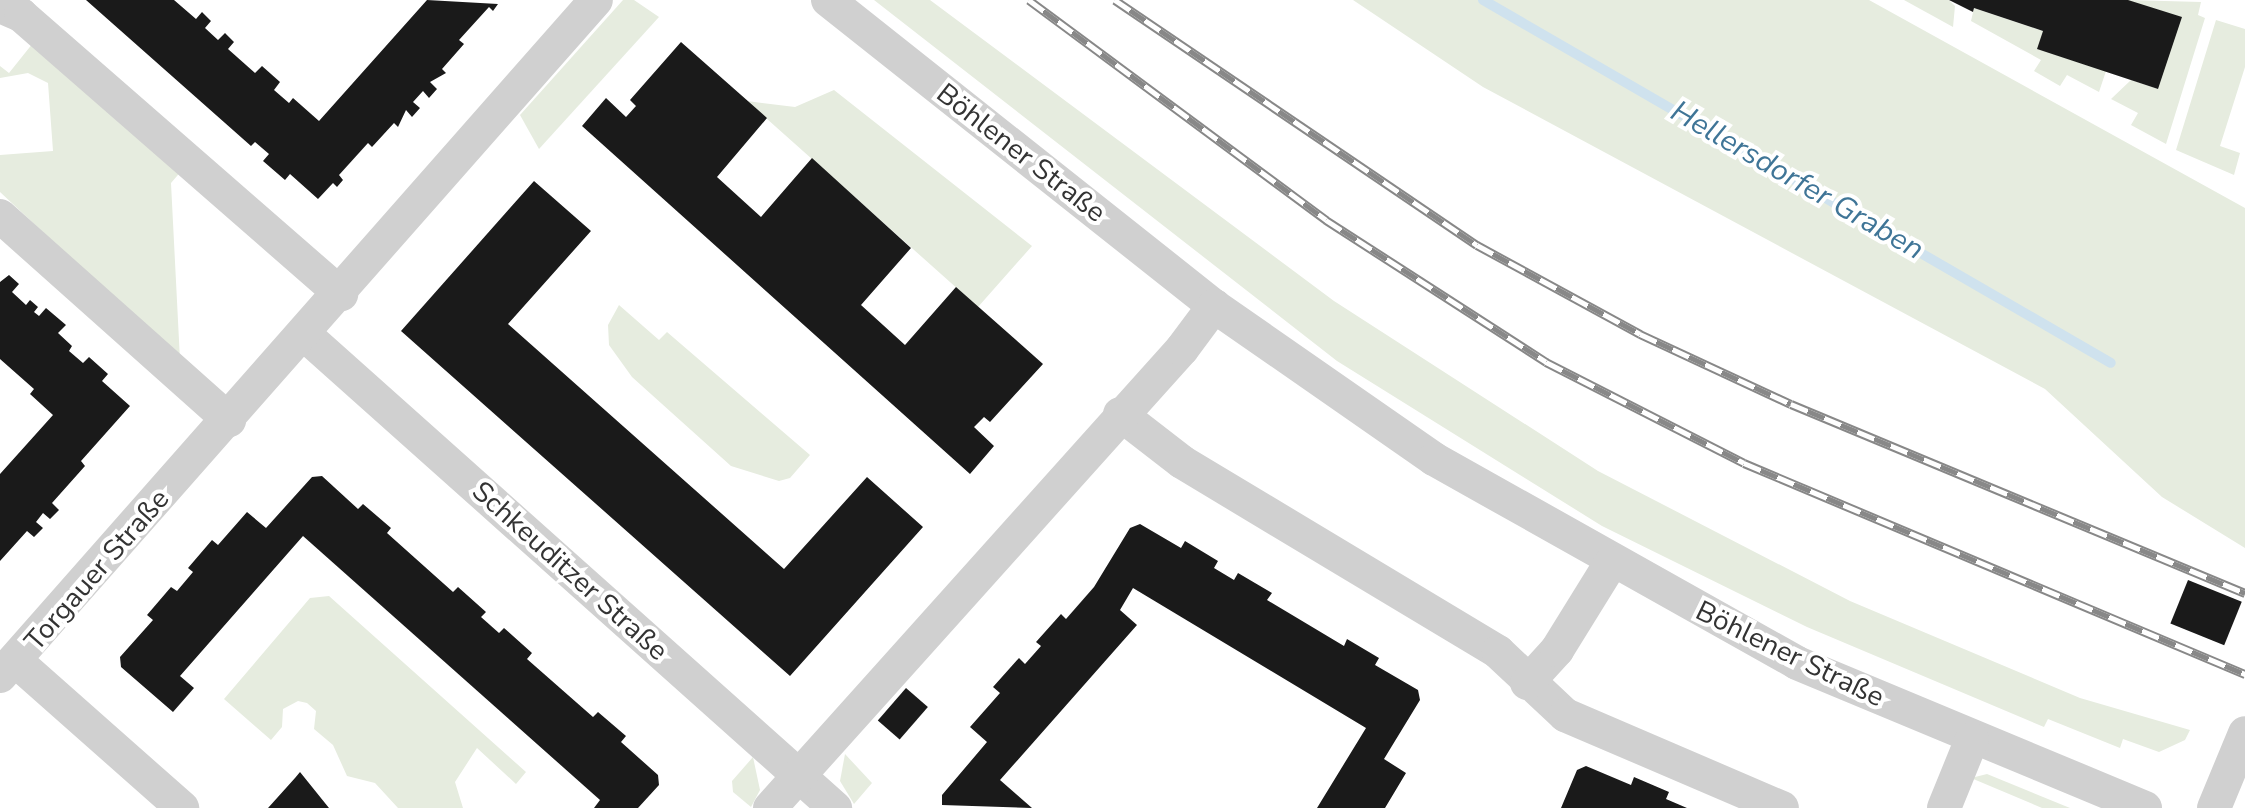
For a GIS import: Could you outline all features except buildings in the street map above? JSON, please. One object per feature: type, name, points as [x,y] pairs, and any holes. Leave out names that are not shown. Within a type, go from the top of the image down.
[{"type":"street","name":"Torgauer Straße","points":[[182,808],[8,669],[341,294],[596,0]]},
{"type":"street","name":"Böhlener Straße","points":[[828,0],[1214,306],[1421,451],[1611,563],[1797,663],[1972,739],[2145,808]]},
{"type":"street","points":[[0,6],[21,15],[341,294]]},
{"type":"street","points":[[0,216],[229,420]]},
{"type":"street","points":[[770,808],[1214,306]]},
{"type":"street","name":"Schkeuditzer Straße","points":[[304,334],[835,808]]},
{"type":"street","points":[[1120,414],[1182,462],[1498,652],[1527,683],[1565,715],[1611,738],[1782,808]]},
{"type":"street","points":[[1527,683],[1557,650],[1611,563]]},
{"type":"street","points":[[2214,808],[2243,738]]},
{"type":"street","points":[[1944,808],[1972,739]]},
{"type":"shaded area","points":[[623,0],[634,0],[659,17],[539,149],[520,115]]},
{"type":"shaded area","points":[[874,0],[930,0],[1334,301],[1598,471],[1850,601],[2080,698],[2190,730],[2185,740],[2159,752],[2123,739],[2120,748],[2048,719],[2044,727],[1807,627],[1602,526],[1337,361]]},
{"type":"shaded area","points":[[1353,0],[1869,0],[2245,208],[2245,548],[2162,497],[2045,389],[1483,87]]},
{"type":"shaded area","points":[[1904,0],[1949,0],[1955,6],[1953,27]]},
{"type":"shaded area","points":[[2128,0],[2201,2],[2198,15],[2205,18],[2166,144],[2131,125],[2138,113],[2111,99],[2131,80],[2158,89]]},
{"type":"shaded area","points":[[1974,8],[2043,31],[2038,49],[2106,71],[2099,92],[2067,75],[2060,86],[2034,71],[2041,60],[1971,21]]},
{"type":"shaded area","points":[[2216,20],[2245,29],[2245,67],[2220,146],[2240,153],[2234,175],[2176,150]]},
{"type":"shaded area","points":[[33,43],[183,169],[171,183],[180,360],[0,192],[0,155],[53,151],[48,83],[28,73],[0,78],[0,66],[9,73]]},
{"type":"shaded area","points":[[834,90],[1032,246],[978,307],[747,101],[795,107]]},
{"type":"shaded area","points":[[619,305],[659,340],[667,332],[810,455],[790,478],[779,481],[731,466],[632,377],[609,345],[608,325]]},
{"type":"shaded area","points":[[329,596],[526,772],[516,784],[477,748],[455,782],[463,808],[398,808],[375,783],[347,776],[333,745],[314,729],[316,711],[307,703],[298,701],[283,709],[282,727],[271,740],[224,699],[310,598]]},
{"type":"shaded area","points":[[845,754],[872,783],[854,804],[840,781]]},
{"type":"shaded area","points":[[753,757],[760,790],[751,807],[733,792],[732,781]]},
{"type":"shaded area","points":[[1987,774],[2070,808],[2042,808],[1971,778]]},
{"type":"waterway","name":"Hellersdorfer Graben","points":[[1483,0],[2111,363]]},
{"type":"railway","points":[[1029,0],[1326,220],[1546,362],[1744,463],[2245,674]]},
{"type":"railway","points":[[1115,0],[1477,245],[1640,334],[1791,404],[2245,593]]}]
